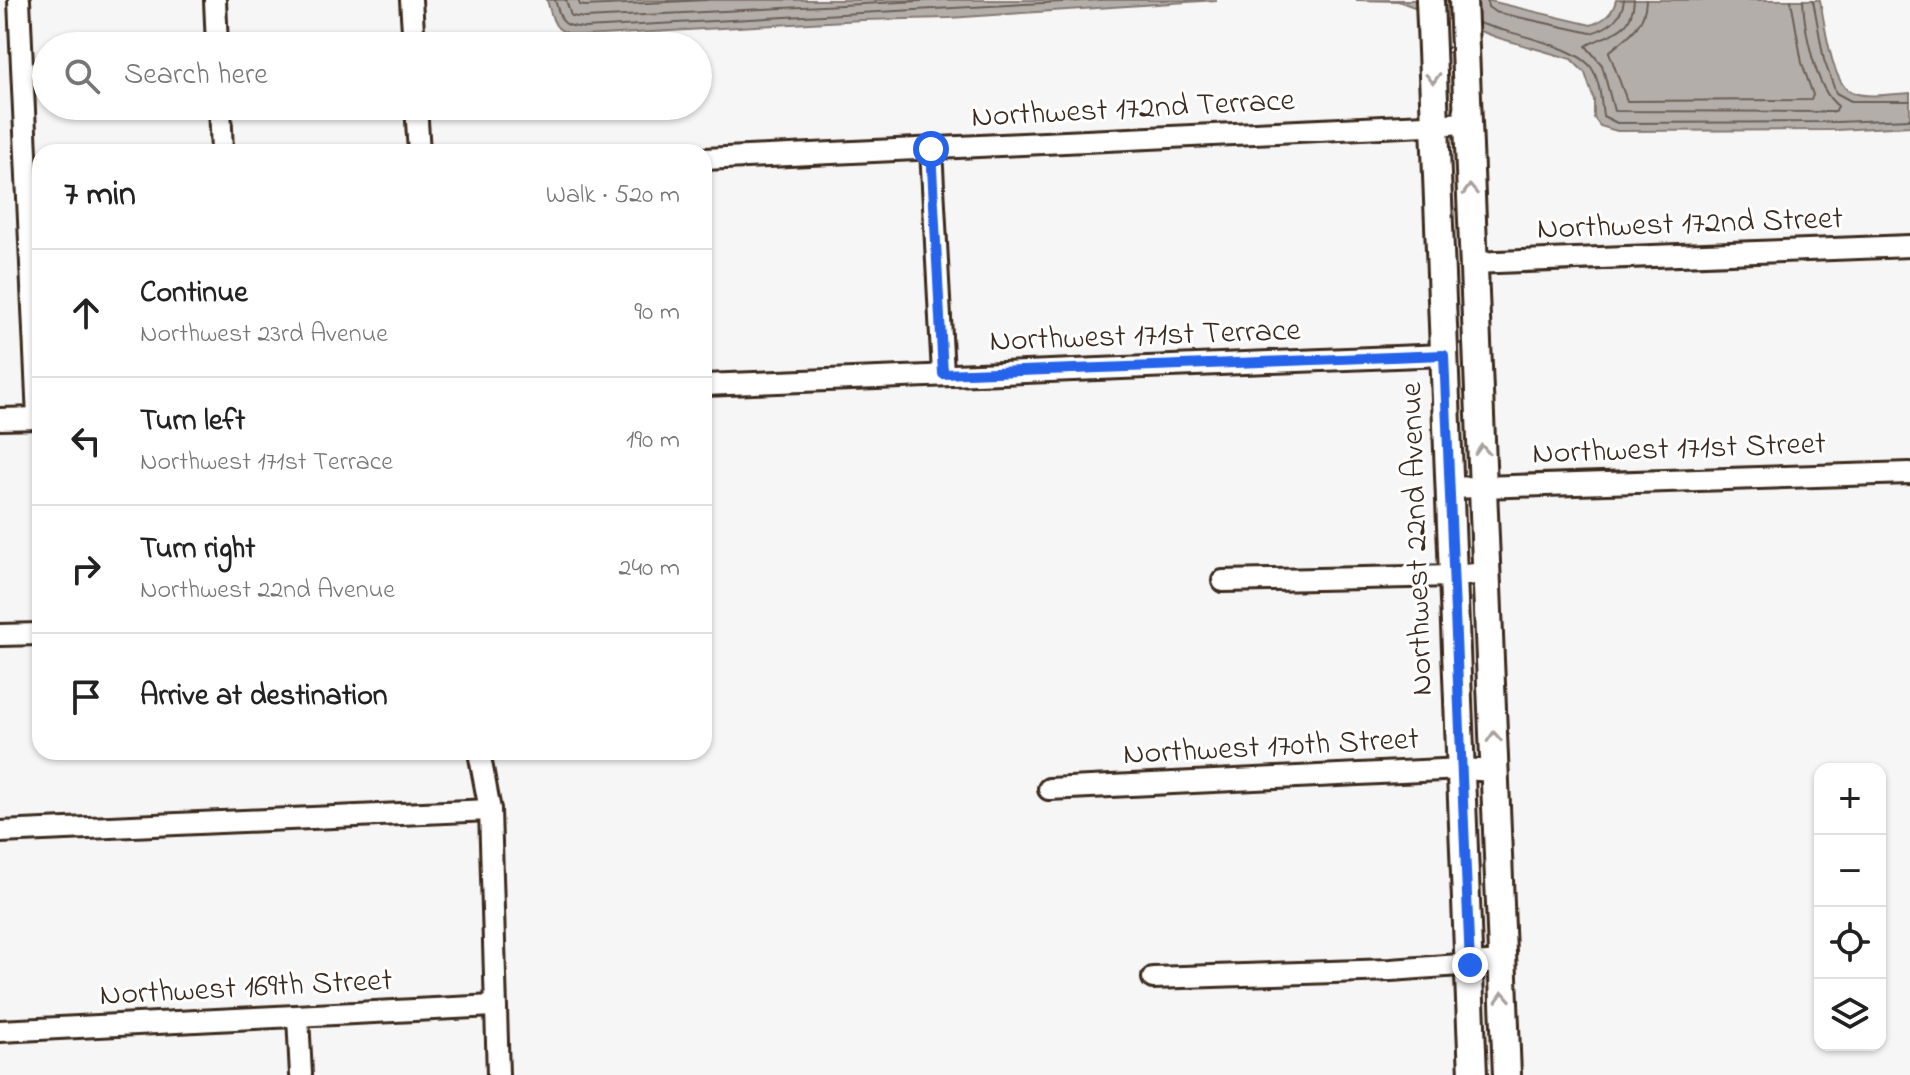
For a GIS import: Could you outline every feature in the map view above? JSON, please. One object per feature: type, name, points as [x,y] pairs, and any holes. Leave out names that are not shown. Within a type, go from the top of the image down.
[{"type":"main road","name":"Northwest 22nd Avenue","points":[[1430,0],[1473,1075]]},
{"type":"main road","name":"Northwest 22nd Avenue","points":[[1463,0],[1507,1075]]},
{"type":"street","points":[[19,0],[32,272]]},
{"type":"street","points":[[215,0],[216,32]]},
{"type":"street","points":[[411,0],[413,32]]},
{"type":"street","points":[[221,120],[222,144]]},
{"type":"street","points":[[417,120],[418,144]]},
{"type":"street","name":"Northwest 172nd Terrace","points":[[712,159],[1468,123]]},
{"type":"street","points":[[931,149],[943,374]]},
{"type":"street","name":"Northwest 172nd Street","points":[[1473,263],[1910,246]]},
{"type":"street","name":"Northwest 171st Terrace","points":[[712,385],[1444,355]]},
{"type":"street","points":[[0,419],[32,418]]},
{"type":"street","name":"Northwest 171st Street","points":[[1450,488],[1910,473]]},
{"type":"street","points":[[1223,581],[1486,573]]},
{"type":"street","points":[[0,635],[32,634]]},
{"type":"street","points":[[481,760],[490,810],[498,1075]]},
{"type":"street","name":"Northwest 170th Street","points":[[1049,789],[1462,769],[1495,771]]},
{"type":"street","points":[[0,832],[490,810]]},
{"type":"street","points":[[1153,978],[1501,962]]},
{"type":"street","name":"Northwest 169th Street","points":[[0,1031],[494,1006]]},
{"type":"street","points":[[298,1017],[301,1075]]},
{"type":"water","points":[[547,0],[1217,0],[949,18],[654,32],[565,32],[557,27]]},
{"type":"water","points":[[1356,0],[1486,0],[1591,25],[1607,16],[1616,0],[1820,0],[1834,67],[1846,88],[1853,93],[1867,95],[1910,93],[1910,126],[1836,130],[1617,131],[1600,126],[1594,118],[1594,100],[1585,73],[1571,59],[1499,38],[1398,1]]},
{"type":"route","points":[[931,149],[943,374],[1444,355],[1470,965]]}]
